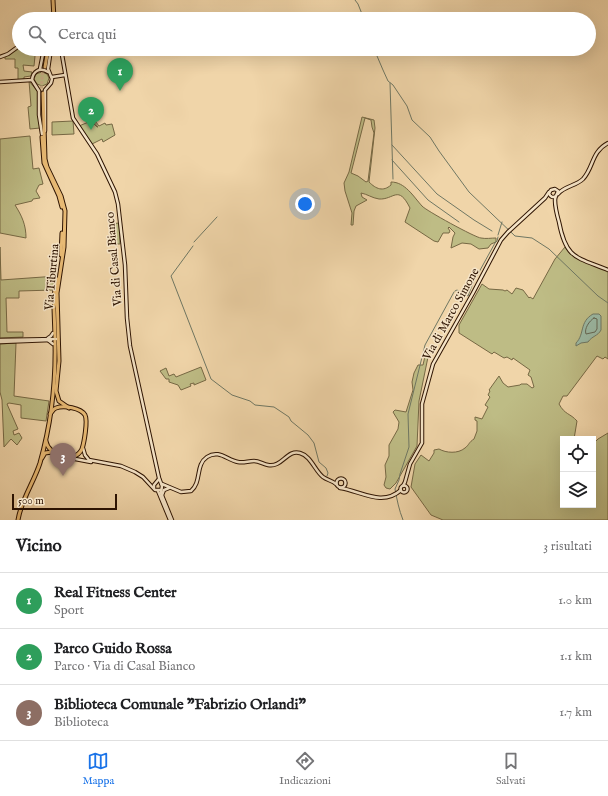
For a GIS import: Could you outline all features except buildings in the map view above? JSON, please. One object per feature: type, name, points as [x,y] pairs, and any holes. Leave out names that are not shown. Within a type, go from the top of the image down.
[{"type":"main road","points":[[52,0],[53,12]]},
{"type":"main road","points":[[44,67],[46,56]]},
{"type":"main road","name":"Via Tiburtina","points":[[55,340],[57,293],[64,247],[65,211],[61,196],[46,165],[42,93],[44,163],[63,210],[62,242],[54,307],[55,340],[59,361],[56,394],[59,401],[69,408]]},
{"type":"main road","points":[[36,474],[46,437],[53,389],[55,340],[53,333],[53,307],[58,278]]},
{"type":"main road","points":[[18,520],[20,510],[44,454],[49,452],[68,457],[78,454],[83,446],[86,418],[82,411],[69,408],[56,408],[49,416]]},
{"type":"main road","points":[[46,437],[47,447],[54,453]]},
{"type":"street","points":[[0,58],[12,51]]},
{"type":"street","points":[[39,70],[43,56]]},
{"type":"street","points":[[47,56],[48,72],[52,78],[65,75]]},
{"type":"street","name":"Via di Casal Bianco","points":[[62,56],[74,120],[97,154],[115,192],[118,204],[125,265],[130,346],[162,496],[171,520]]},
{"type":"street","points":[[0,82],[32,80],[34,73],[39,70],[48,72]]},
{"type":"street","name":"Via Tiburtina","points":[[44,146],[46,88],[50,84],[52,78]]},
{"type":"street","name":"Via Tiburtina","points":[[32,80],[39,92],[39,115],[42,134]]},
{"type":"street","points":[[37,87],[41,89],[46,88]]},
{"type":"street","points":[[554,196],[549,192],[552,189],[564,189],[582,180],[587,174],[597,152],[608,143]]},
{"type":"street","points":[[556,189],[554,196],[561,232],[569,251],[577,258],[608,270]]},
{"type":"street","name":"Via di Marco Simone","points":[[545,198],[554,196],[564,189]]},
{"type":"street","name":"Via di Marco Simone","points":[[402,491],[410,464],[422,443],[422,404],[432,366],[476,289],[496,249],[508,232],[545,198],[549,192]]},
{"type":"street","points":[[48,339],[53,333]]},
{"type":"street","points":[[48,339],[51,341],[55,340]]},
{"type":"street","points":[[0,341],[55,340]]},
{"type":"street","points":[[83,446],[84,453],[87,458],[92,461],[122,467],[135,472],[157,491],[161,486]]},
{"type":"street","points":[[149,483],[155,483],[185,493],[191,491],[196,485],[203,460],[209,456],[216,454],[238,462],[257,461],[272,466],[279,464],[293,453],[301,453],[307,457],[322,476],[332,481],[340,488],[377,498],[385,498],[402,491],[407,491],[407,487],[403,486]]},
{"type":"street","points":[[68,457],[107,464]]},
{"type":"street","points":[[154,488],[155,483],[159,478]]},
{"type":"street","points":[[336,484],[338,480]]},
{"type":"street","points":[[332,481],[345,481],[345,485],[349,490]]},
{"type":"street","name":"Via di Marco Simone","points":[[406,481],[407,487]]},
{"type":"street","points":[[340,488],[345,485]]},
{"type":"street","points":[[162,496],[165,489],[173,488]]},
{"type":"street","name":"Via di Casal Bianco","points":[[157,491],[171,520]]},
{"type":"shaded area","points":[[12,52],[12,56],[35,56],[34,66],[23,65],[24,71],[32,72],[31,76],[18,80],[18,68],[15,68],[15,59],[5,59],[5,57]]},
{"type":"shaded area","points":[[42,72],[47,74],[49,78],[47,84],[42,86],[37,84],[34,79],[36,74]]},
{"type":"shaded area","points":[[29,81],[38,92],[40,128],[30,129],[28,107],[31,106]]},
{"type":"shaded area","points":[[92,117],[99,126],[105,123],[106,125],[112,124],[115,135],[103,142],[102,139],[92,144],[79,126],[91,121],[98,127],[91,119]]},
{"type":"shaded area","points":[[362,117],[374,120],[375,128],[369,182],[380,189],[388,187],[391,185],[391,182],[400,184],[408,190],[422,206],[432,213],[477,237],[496,238],[496,242],[491,244],[488,248],[479,249],[471,244],[462,243],[451,248],[455,233],[449,227],[449,233],[443,233],[438,242],[434,241],[405,222],[410,208],[406,201],[399,195],[379,199],[361,193],[362,197],[367,200],[356,206],[353,225],[351,225],[352,213],[344,183],[349,172]],"holes":[[[365,118],[371,120],[374,133],[368,181],[366,182],[351,173]]]},
{"type":"shaded area","points":[[73,121],[74,134],[52,135],[52,122]]},
{"type":"shaded area","points":[[30,136],[33,169],[39,168],[43,184],[39,185],[36,191],[40,198],[15,205],[23,221],[26,238],[0,233],[0,139]]},
{"type":"shaded area","points":[[119,223],[120,244],[113,244],[110,224]]},
{"type":"shaded area","points":[[0,247],[1,280],[57,276],[54,290],[19,291],[19,298],[6,298],[7,332],[23,332],[23,337],[0,338]]},
{"type":"shaded area","points":[[565,247],[573,256],[608,271],[608,359],[605,357],[603,359],[597,356],[567,396],[563,396],[559,404],[565,412],[577,421],[574,436],[560,436],[560,508],[596,508],[596,441],[608,433],[608,520],[443,520],[431,515],[411,487],[415,464],[421,455],[429,461],[434,453],[434,450],[439,449],[448,452],[456,452],[462,450],[474,439],[477,431],[477,421],[475,420],[475,417],[482,419],[488,407],[485,405],[490,397],[488,395],[489,390],[499,376],[503,383],[508,387],[527,384],[532,388],[534,387],[531,377],[528,375],[530,370],[513,358],[512,360],[507,357],[504,358],[494,352],[492,354],[459,333],[459,325],[482,284],[489,289],[507,290],[512,294],[516,288],[523,290],[529,298],[530,297],[533,299],[555,259]]},
{"type":"shaded area","points":[[16,343],[14,396],[49,401],[46,421],[21,418],[21,405],[7,404],[18,429],[13,431],[14,435],[19,433],[22,438],[17,445],[11,439],[4,447],[2,400],[0,392],[0,344]]},
{"type":"shaded area","points":[[425,356],[428,357],[419,401],[417,446],[396,483],[390,489],[386,488],[384,485],[386,477],[385,465],[389,456],[389,445],[398,429],[399,422],[393,412],[395,410],[406,412],[413,390],[412,382],[414,373],[418,365],[423,365]]},
{"type":"shaded area","points":[[201,367],[206,380],[194,385],[194,383],[190,384],[191,386],[181,390],[178,385],[169,382],[169,379],[166,379],[160,371],[166,368],[169,376],[174,374],[176,377]]},
{"type":"water","points":[[593,314],[599,314],[601,316],[601,330],[588,342],[581,343],[576,346],[584,324]]},
{"type":"waterway","points":[[355,0],[361,12]]},
{"type":"waterway","points":[[377,56],[388,81],[393,85],[407,106],[412,120],[430,137],[469,192],[515,236],[532,238],[549,249],[598,296],[608,303]]},
{"type":"waterway","points":[[390,83],[393,179]]},
{"type":"waterway","points":[[392,145],[437,194],[492,231]]},
{"type":"waterway","points":[[392,160],[428,200],[459,222]]},
{"type":"waterway","points":[[194,242],[217,217]]},
{"type":"waterway","points":[[498,235],[502,222]]},
{"type":"waterway","points":[[455,291],[457,290],[468,296],[473,283],[498,237]]},
{"type":"waterway","points":[[193,246],[171,276],[211,379],[232,395],[250,401],[255,405],[274,407],[289,417],[291,421],[308,435],[314,443],[319,462],[326,468],[328,473],[327,476]]},
{"type":"waterway","points":[[403,520],[395,489],[409,447],[408,414],[425,345],[454,292]]},
{"type":"tunnel","points":[[41,93],[43,66]]},
{"type":"place","name":"Real Fitness Center","points":[[120,91]]},
{"type":"place","name":"Parco Guido Rossa","points":[[91,130]]},
{"type":"place","name":"Biblioteca Comunale \"Fabrizio Orlandi\"","points":[[63,476]]}]
